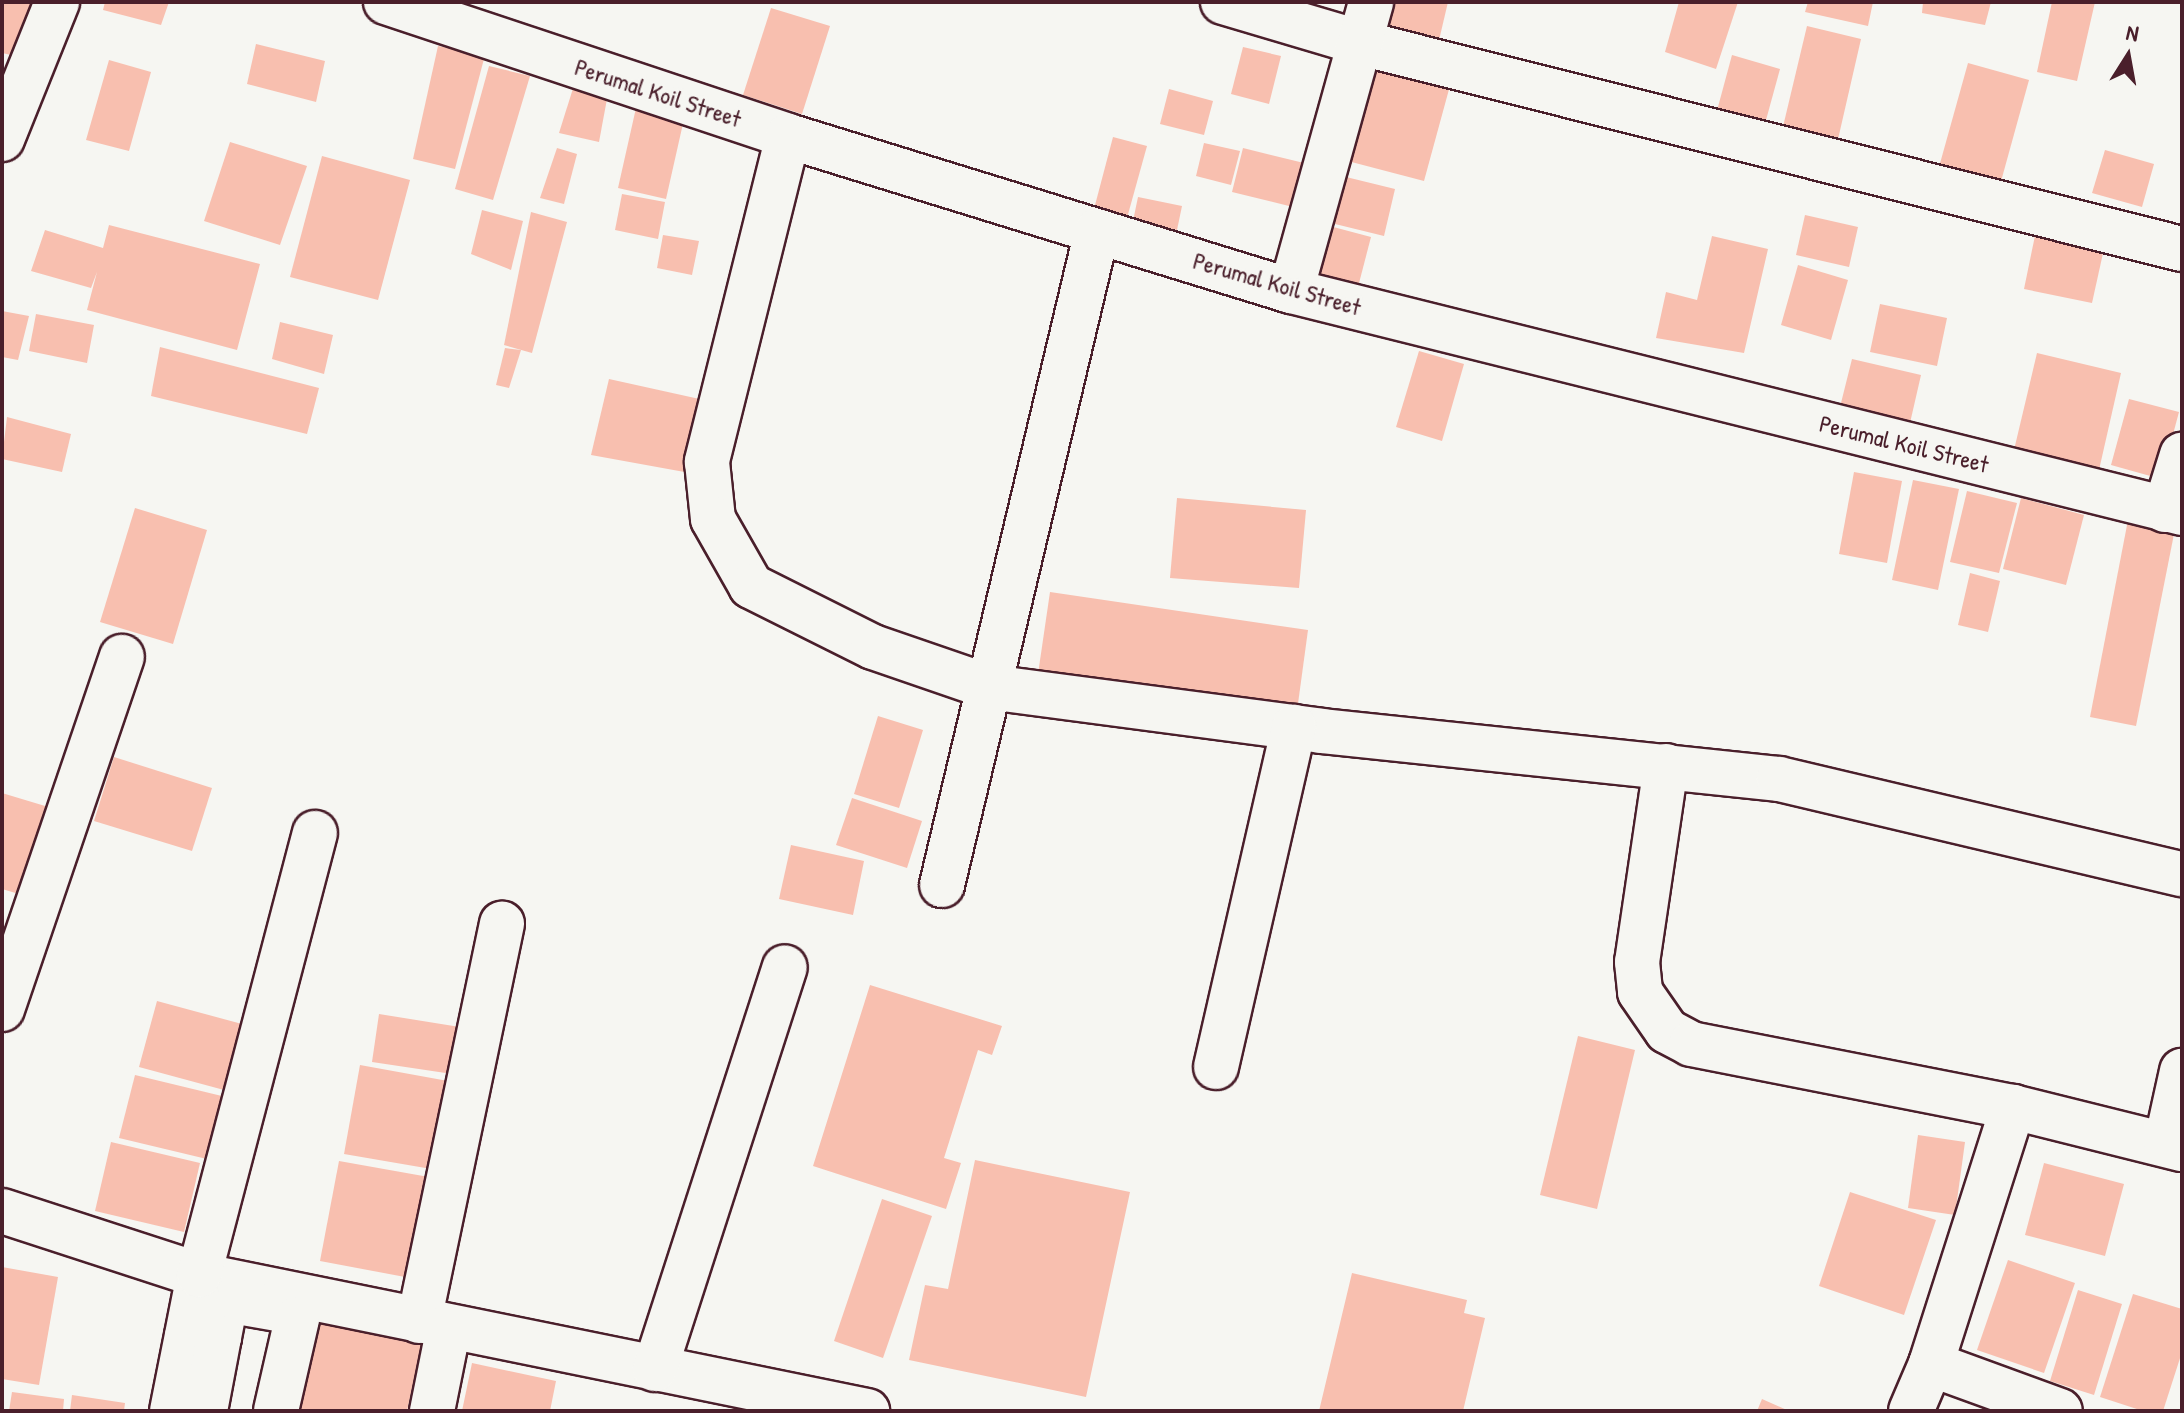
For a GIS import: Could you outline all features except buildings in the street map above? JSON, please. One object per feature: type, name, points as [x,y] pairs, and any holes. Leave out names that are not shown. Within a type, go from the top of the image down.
[{"type":"street","points":[[2,139],[57,2]]},
{"type":"street","name":"Perumal Koil Street","points":[[386,2],[788,136],[1291,291],[2174,511]]},
{"type":"street","points":[[1223,2],[1366,22],[2182,249]]},
{"type":"street","points":[[1291,291],[1366,22]]},
{"type":"street","points":[[788,136],[707,462],[713,519],[751,586],[873,647],[989,687],[1294,727],[1779,779],[2182,874]]},
{"type":"street","points":[[942,885],[1097,231]]},
{"type":"street","points":[[2174,511],[2182,455]]},
{"type":"street","points":[[2,1009],[122,657]]},
{"type":"street","points":[[1216,1067],[1294,727]]},
{"type":"street","points":[[1666,766],[1637,962],[1640,992],[1667,1031],[1691,1044],[2013,1107],[2174,1147],[2182,1071]]},
{"type":"street","points":[[187,1409],[203,1336],[199,1275],[315,833]]},
{"type":"street","points":[[432,1411],[434,1324],[502,924]]},
{"type":"street","points":[[655,1369],[785,967]]},
{"type":"street","points":[[1911,1411],[1931,1364],[2013,1107]]},
{"type":"street","points":[[2,1211],[199,1275],[867,1411]]},
{"type":"street","points":[[203,1336],[232,1301],[289,1311],[297,1319],[276,1411]]},
{"type":"street","points":[[1931,1364],[2060,1411]]}]
